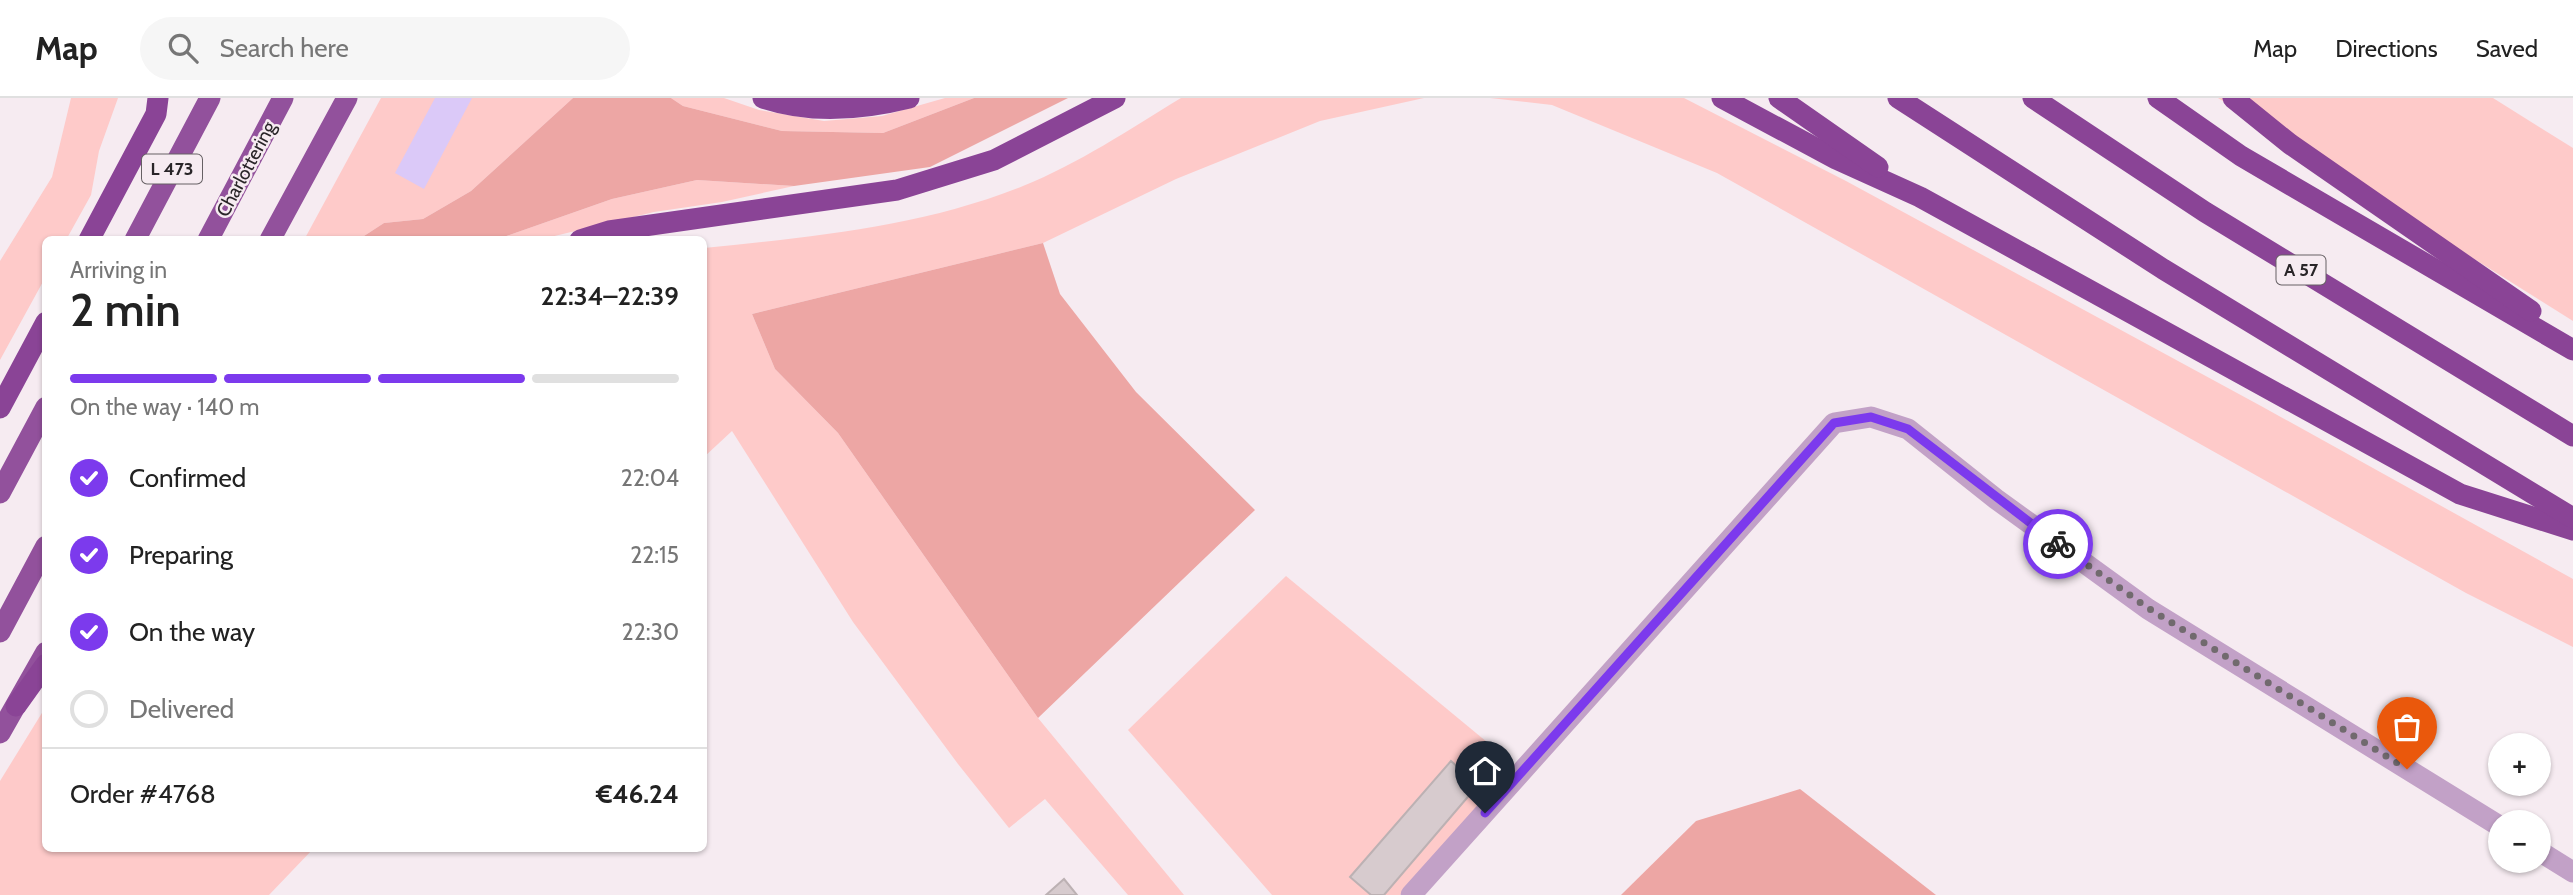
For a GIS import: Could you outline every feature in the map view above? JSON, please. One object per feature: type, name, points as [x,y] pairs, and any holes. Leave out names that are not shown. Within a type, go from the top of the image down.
[{"type":"highway","points":[[91,236],[156,114],[158,98]]},
{"type":"highway","name":"L 473","points":[[137,236],[210,98]]},
{"type":"highway","name":"Charlottering","points":[[210,236],[283,98]]},
{"type":"highway","points":[[272,236],[347,98]]},
{"type":"highway","points":[[763,98],[785,106],[865,109],[909,98]]},
{"type":"highway","points":[[593,236],[609,231],[897,190],[994,160],[1115,98]]},
{"type":"highway","points":[[1722,98],[1836,159],[1920,197],[2460,494],[2573,530]]},
{"type":"highway","points":[[1779,98],[1920,197]]},
{"type":"highway","points":[[1898,98],[2163,269],[2573,518]]},
{"type":"highway","name":"A 57","points":[[2033,98],[2205,212],[2573,436]]},
{"type":"highway","points":[[2158,98],[2241,156],[2573,350]]},
{"type":"highway","points":[[2233,98],[2290,144],[2573,340]]},
{"type":"highway","points":[[0,408],[42,329]]},
{"type":"highway","points":[[0,492],[42,414]]},
{"type":"highway","points":[[0,632],[42,553]]},
{"type":"highway","points":[[0,733],[42,659]]},
{"type":"highway","points":[[16,706],[42,670]]},
{"type":"street","points":[[1411,895],[1834,423],[1871,417],[1908,429],[1996,499],[2148,608],[2488,819]]},
{"type":"street","points":[[2551,858],[2573,872]]},
{"type":"shaded area","points":[[71,98],[118,98],[99,151],[91,195],[68,236],[42,236],[42,283],[0,360],[0,261],[52,177]]},
{"type":"shaded area","points":[[381,98],[573,98],[471,191],[423,219],[384,223],[364,236],[306,236]]},
{"type":"shaded area","points":[[435,98],[472,98],[424,189],[395,173]]},
{"type":"shaded area","points":[[573,98],[671,98],[683,106],[782,131],[883,133],[974,98],[1068,98],[930,167],[794,186],[697,180],[612,199],[506,236],[364,236],[384,223],[423,219],[471,191]]},
{"type":"shaded area","points":[[671,98],[724,98],[759,110],[824,121],[882,116],[945,98],[974,98],[883,133],[782,131],[683,106]]},
{"type":"shaded area","points":[[1181,98],[1424,98],[1320,121],[1176,179],[1043,243],[752,314],[775,369],[838,433],[1038,718],[1184,895],[1128,895],[1045,799],[1009,828],[853,622],[732,431],[707,454],[707,248],[865,228],[945,211],[1023,186],[1104,145]]},
{"type":"shaded area","points":[[1490,98],[1684,98],[1846,181],[2573,579],[2573,647],[2466,593],[1717,173],[1552,105]]},
{"type":"shaded area","points":[[2218,98],[2493,98],[2573,148],[2573,321]]},
{"type":"shaded area","points":[[697,180],[794,186],[722,202],[654,212],[555,236],[506,236],[612,199]]},
{"type":"shaded area","points":[[1043,243],[1060,294],[1136,392],[1255,510],[1038,718],[838,433],[775,369],[752,314]]},
{"type":"shaded area","points":[[1286,576],[1516,766],[1400,895],[1272,895],[1128,730]]},
{"type":"shaded area","points":[[42,713],[42,852],[310,852],[269,895],[0,895],[0,781]]},
{"type":"shaded area","points":[[1800,789],[1936,895],[1621,895],[1696,821]]},
{"type":"building","points":[[1451,761],[1478,785],[1384,895],[1371,895],[1350,877]]},
{"type":"building","points":[[1064,879],[1077,895],[1046,895]]},
{"type":"way so far","points":[[2058,544],[2148,608],[2407,769]]},
{"type":"route","points":[[1485,813],[1834,423],[1871,417],[1908,429],[2058,544]]}]
